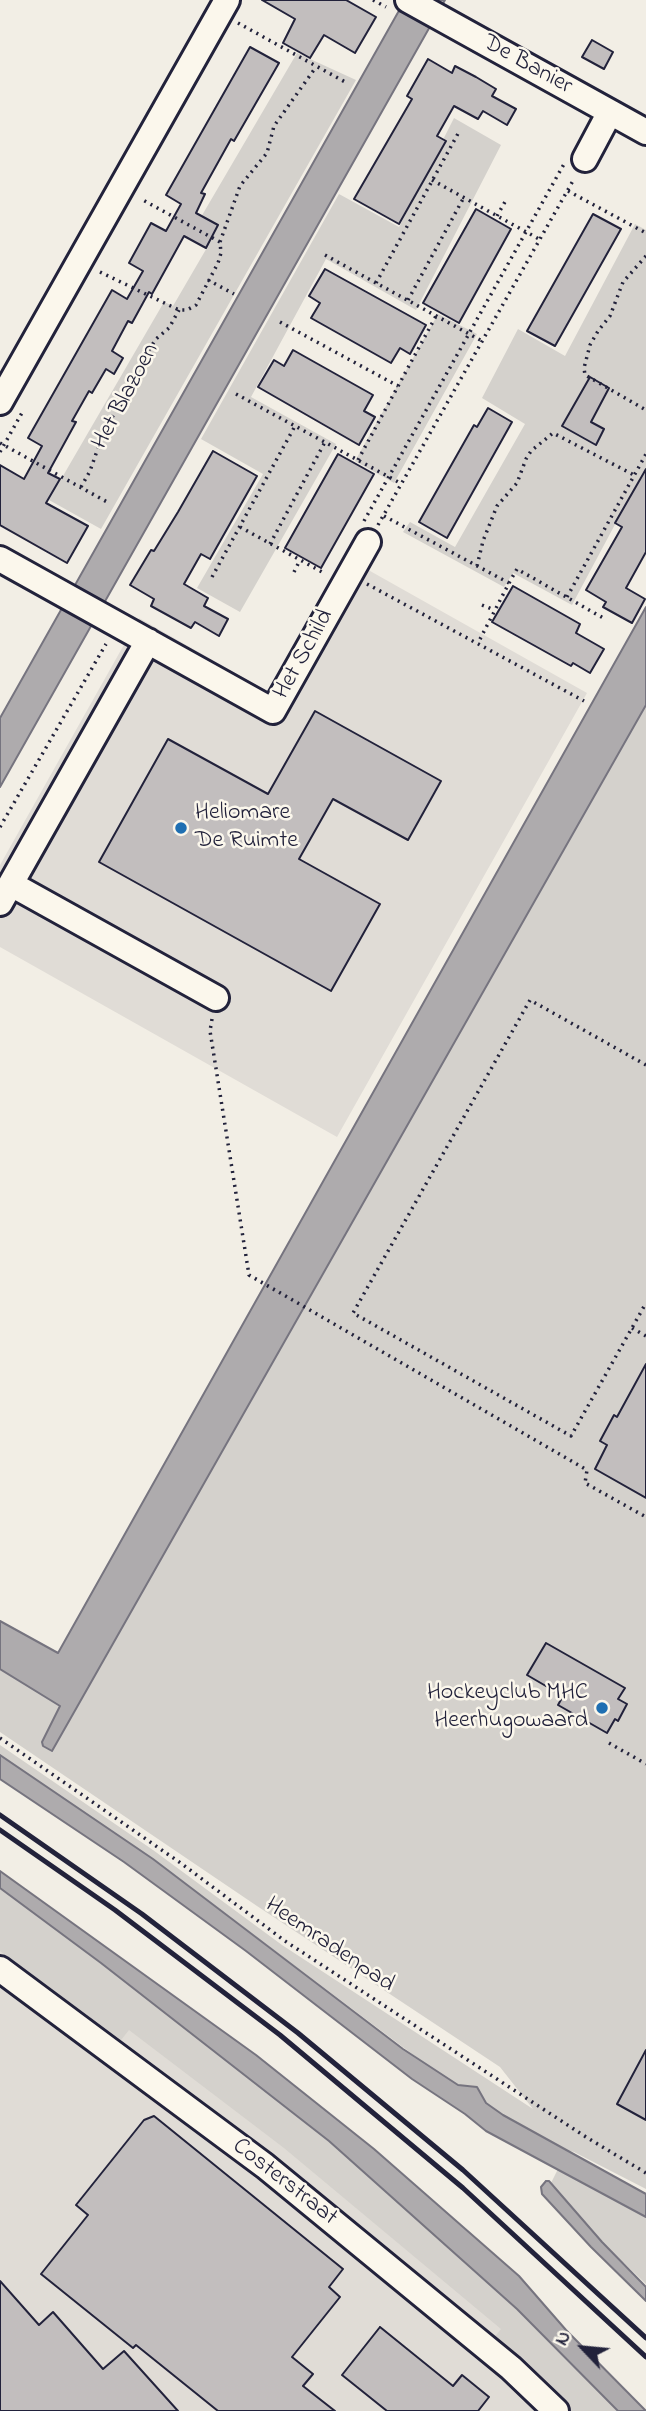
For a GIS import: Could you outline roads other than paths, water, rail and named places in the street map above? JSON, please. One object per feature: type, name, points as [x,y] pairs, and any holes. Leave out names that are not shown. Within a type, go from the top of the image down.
[{"type":"street","name":"De Banier","points":[[408,0],[646,132]]},
{"type":"street","points":[[0,402],[224,6]]},
{"type":"street","points":[[575,161],[610,113]]},
{"type":"street","name":"Het Schild","points":[[0,559],[273,711],[347,580],[365,532]]},
{"type":"street","points":[[148,641],[6,893],[216,998]]},
{"type":"street","name":"Costerstraat","points":[[0,1969],[265,2166],[511,2368],[556,2411]]},
{"type":"railway","points":[[0,1815],[142,1914],[298,2033],[463,2170],[646,2338]]},
{"type":"railway","points":[[0,1830],[115,1910],[280,2035],[463,2188],[646,2357]]},
{"type":"place","name":"Heliomare De Ruimte","points":[[181,828]]},
{"type":"place","name":"Hockeyclub MHC Heerhugowaard","points":[[602,1708]]}]
